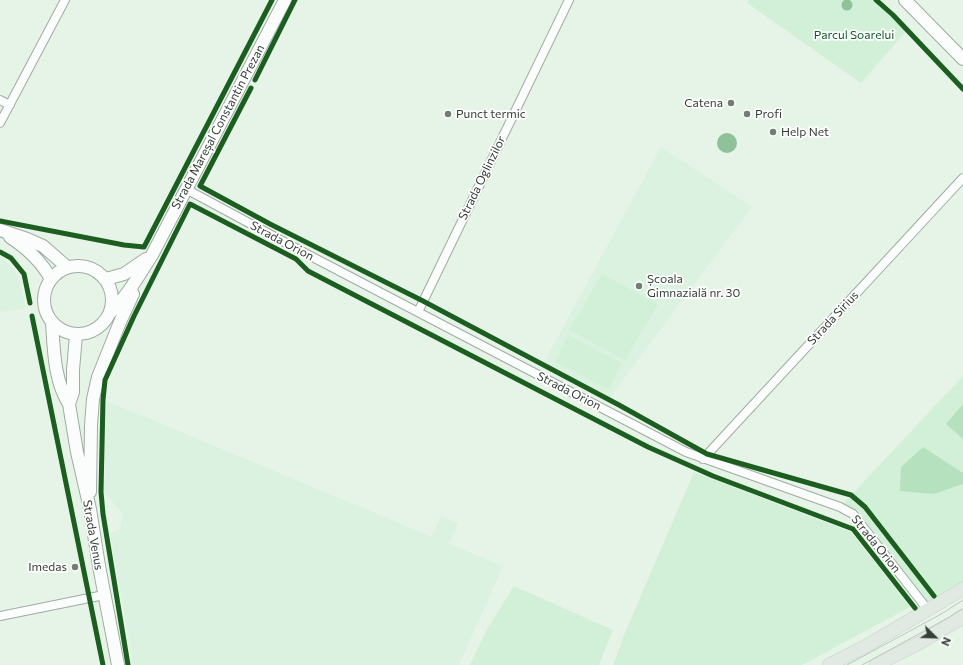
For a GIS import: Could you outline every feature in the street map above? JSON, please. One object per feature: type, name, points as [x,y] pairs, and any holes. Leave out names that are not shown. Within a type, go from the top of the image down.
[{"type":"main road","name":"Strada Mareșal Constantin Prezan","points":[[109,314],[128,292],[150,257],[285,0]]},
{"type":"main road","points":[[905,0],[963,59]]},
{"type":"main road","points":[[0,230],[27,238],[43,246],[67,267]]},
{"type":"main road","points":[[0,230],[22,245],[34,256],[46,270],[51,279]]},
{"type":"main road","name":"Strada Mareșal Constantin Prezan","points":[[106,279],[130,270],[150,257]]},
{"type":"main road","points":[[90,509],[91,425],[93,399],[98,377],[120,322],[150,257]]},
{"type":"main road","points":[[85,266],[96,271],[106,279],[111,290],[112,302],[109,314],[104,323],[86,334],[76,335],[63,331],[52,323],[45,311],[44,291],[51,279],[67,267],[85,266]]},
{"type":"main road","name":"Strada Venus","points":[[52,323],[55,368],[62,394],[69,404],[77,452],[90,509],[104,595],[118,665]]},
{"type":"main road","name":"Strada Venus","points":[[69,404],[73,392],[76,335]]},
{"type":"main road","points":[[829,665],[866,646],[963,589]]},
{"type":"main road","points":[[876,665],[963,617]]},
{"type":"street","points":[[0,124],[65,0]]},
{"type":"street","name":"Strada Oglinzilor","points":[[418,312],[569,0]]},
{"type":"street","points":[[0,100],[10,105]]},
{"type":"street","name":"Strada Sirius","points":[[703,459],[963,178]]},
{"type":"street","name":"Strada Orion","points":[[186,189],[686,452],[853,514],[928,610]]},
{"type":"street","points":[[0,616],[104,595]]},
{"type":"shaded area","points":[[847,-1],[851,1],[853,5],[851,9],[847,11],[843,9],[841,5],[843,1]]},
{"type":"shaded area","points":[[727,133],[734,136],[737,143],[734,150],[727,153],[720,150],[717,143],[720,136]]},
{"type":"shaded area","name":"Școala Gimnazială nr. 30","points":[[661,147],[752,207],[608,400],[542,366]]},
{"type":"shaded area","points":[[0,256],[15,271],[20,283],[26,308],[0,312]]},
{"type":"shaded area","points":[[107,401],[432,537],[441,516],[458,523],[449,544],[503,566],[459,665],[131,665],[132,655],[110,533],[120,529],[123,515],[104,491]]},
{"type":"shaded area","points":[[963,404],[963,439],[946,424]]},
{"type":"shaded area","points":[[923,447],[963,473],[963,484],[934,494],[900,491],[901,467]]},
{"type":"green space","name":"Parcul Soarelui","points":[[749,0],[881,0],[908,29],[861,83],[747,3]]},
{"type":"green space","points":[[602,274],[658,304],[625,360],[569,330]]},
{"type":"green space","points":[[568,335],[622,363],[609,389],[555,362]]},
{"type":"green space","points":[[963,376],[963,583],[928,610],[840,507]]},
{"type":"green space","points":[[694,472],[851,532],[910,607],[802,665],[613,665],[624,635]]},
{"type":"green space","points":[[514,586],[613,630],[599,665],[470,665],[486,631]]},
{"type":"tram line","points":[[847,665],[943,613],[963,600]]},
{"type":"tram line","points":[[862,665],[946,619],[963,608]]},
{"type":"cycle path","points":[[0,221],[124,245],[144,247],[272,0]]},
{"type":"cycle path","points":[[255,80],[295,0]]},
{"type":"cycle path","points":[[876,0],[893,15],[963,89]]},
{"type":"cycle path","points":[[251,88],[200,186],[270,224],[423,301],[619,405],[707,454],[851,495],[865,507],[934,596]]},
{"type":"cycle path","points":[[128,665],[103,514],[101,492],[103,400],[105,380],[134,316],[190,204],[296,259],[308,271],[648,447],[713,476],[853,529],[915,608]]},
{"type":"cycle path","points":[[0,252],[11,258],[24,274],[30,303]]},
{"type":"cycle path","points":[[32,316],[103,665]]},
{"type":"place","name":"Catena","points":[[731,103]]},
{"type":"place","name":"Punct termic","points":[[448,114]]},
{"type":"place","name":"Profi","points":[[747,114]]},
{"type":"place","name":"Help Net","points":[[773,132]]},
{"type":"place","name":"Școala Gimnazială nr. 30","points":[[639,286]]},
{"type":"place","name":"Imedas","points":[[75,567]]}]
